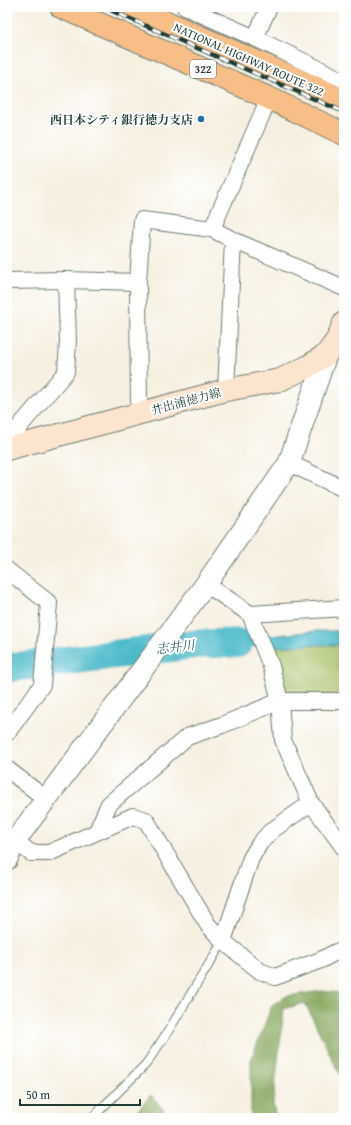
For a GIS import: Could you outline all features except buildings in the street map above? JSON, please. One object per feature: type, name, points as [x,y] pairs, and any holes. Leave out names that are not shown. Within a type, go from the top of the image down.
[{"type":"highway","name":"322","points":[[61,7],[268,98],[344,134]]},
{"type":"highway","name":"NATIONAL HIGHWAY ROUTE 322","points":[[132,7],[344,100]]},
{"type":"main road","name":"井出浦徳力線","points":[[9,446],[139,414],[226,390],[280,380],[307,367],[326,355],[338,340],[344,323]]},
{"type":"street","points":[[184,7],[255,38],[344,80]]},
{"type":"street","points":[[255,38],[270,7]]},
{"type":"street","points":[[212,229],[268,98]]},
{"type":"street","points":[[139,414],[138,282],[142,220],[212,229],[233,240],[344,288]]},
{"type":"street","points":[[226,390],[233,240]]},
{"type":"street","points":[[7,281],[66,280],[138,282]]},
{"type":"street","points":[[9,446],[19,427],[66,372],[68,342],[66,280]]},
{"type":"street","points":[[326,355],[289,463],[206,584],[46,799],[11,850],[31,853],[49,853],[133,816],[146,820],[208,925],[223,941],[260,971],[275,977],[321,960],[336,952],[344,953]]},
{"type":"street","points":[[289,463],[344,489]]},
{"type":"street","points":[[7,570],[49,603],[42,685],[7,733]]},
{"type":"street","points":[[206,584],[250,614],[271,666],[280,701],[283,740],[311,803],[344,848]]},
{"type":"street","points":[[250,614],[344,608]]},
{"type":"street","points":[[98,831],[109,804],[187,737],[222,725],[280,701],[344,700]]},
{"type":"street","points":[[7,769],[46,799]]},
{"type":"street","points":[[223,941],[251,858],[260,843],[271,831],[311,803]]},
{"type":"lane","points":[[92,1118],[146,1064],[223,941]]},
{"type":"green space","points":[[344,645],[344,696],[283,696],[270,647]]},
{"type":"green space","points":[[322,991],[344,993],[344,1081],[305,1003],[284,1009],[273,1104],[276,1118],[251,1118],[251,1060],[272,1005],[287,996]]},
{"type":"green space","points":[[151,1095],[170,1118],[131,1118]]},
{"type":"water","points":[[315,631],[344,631],[344,645],[270,647],[198,644]]},
{"type":"waterway","name":"志井川","points":[[7,668],[198,644],[238,643]]},
{"type":"railway","points":[[103,7],[344,112]]},
{"type":"place","name":"西日本シティ銀行徳力支店","points":[[201,119]]}]
